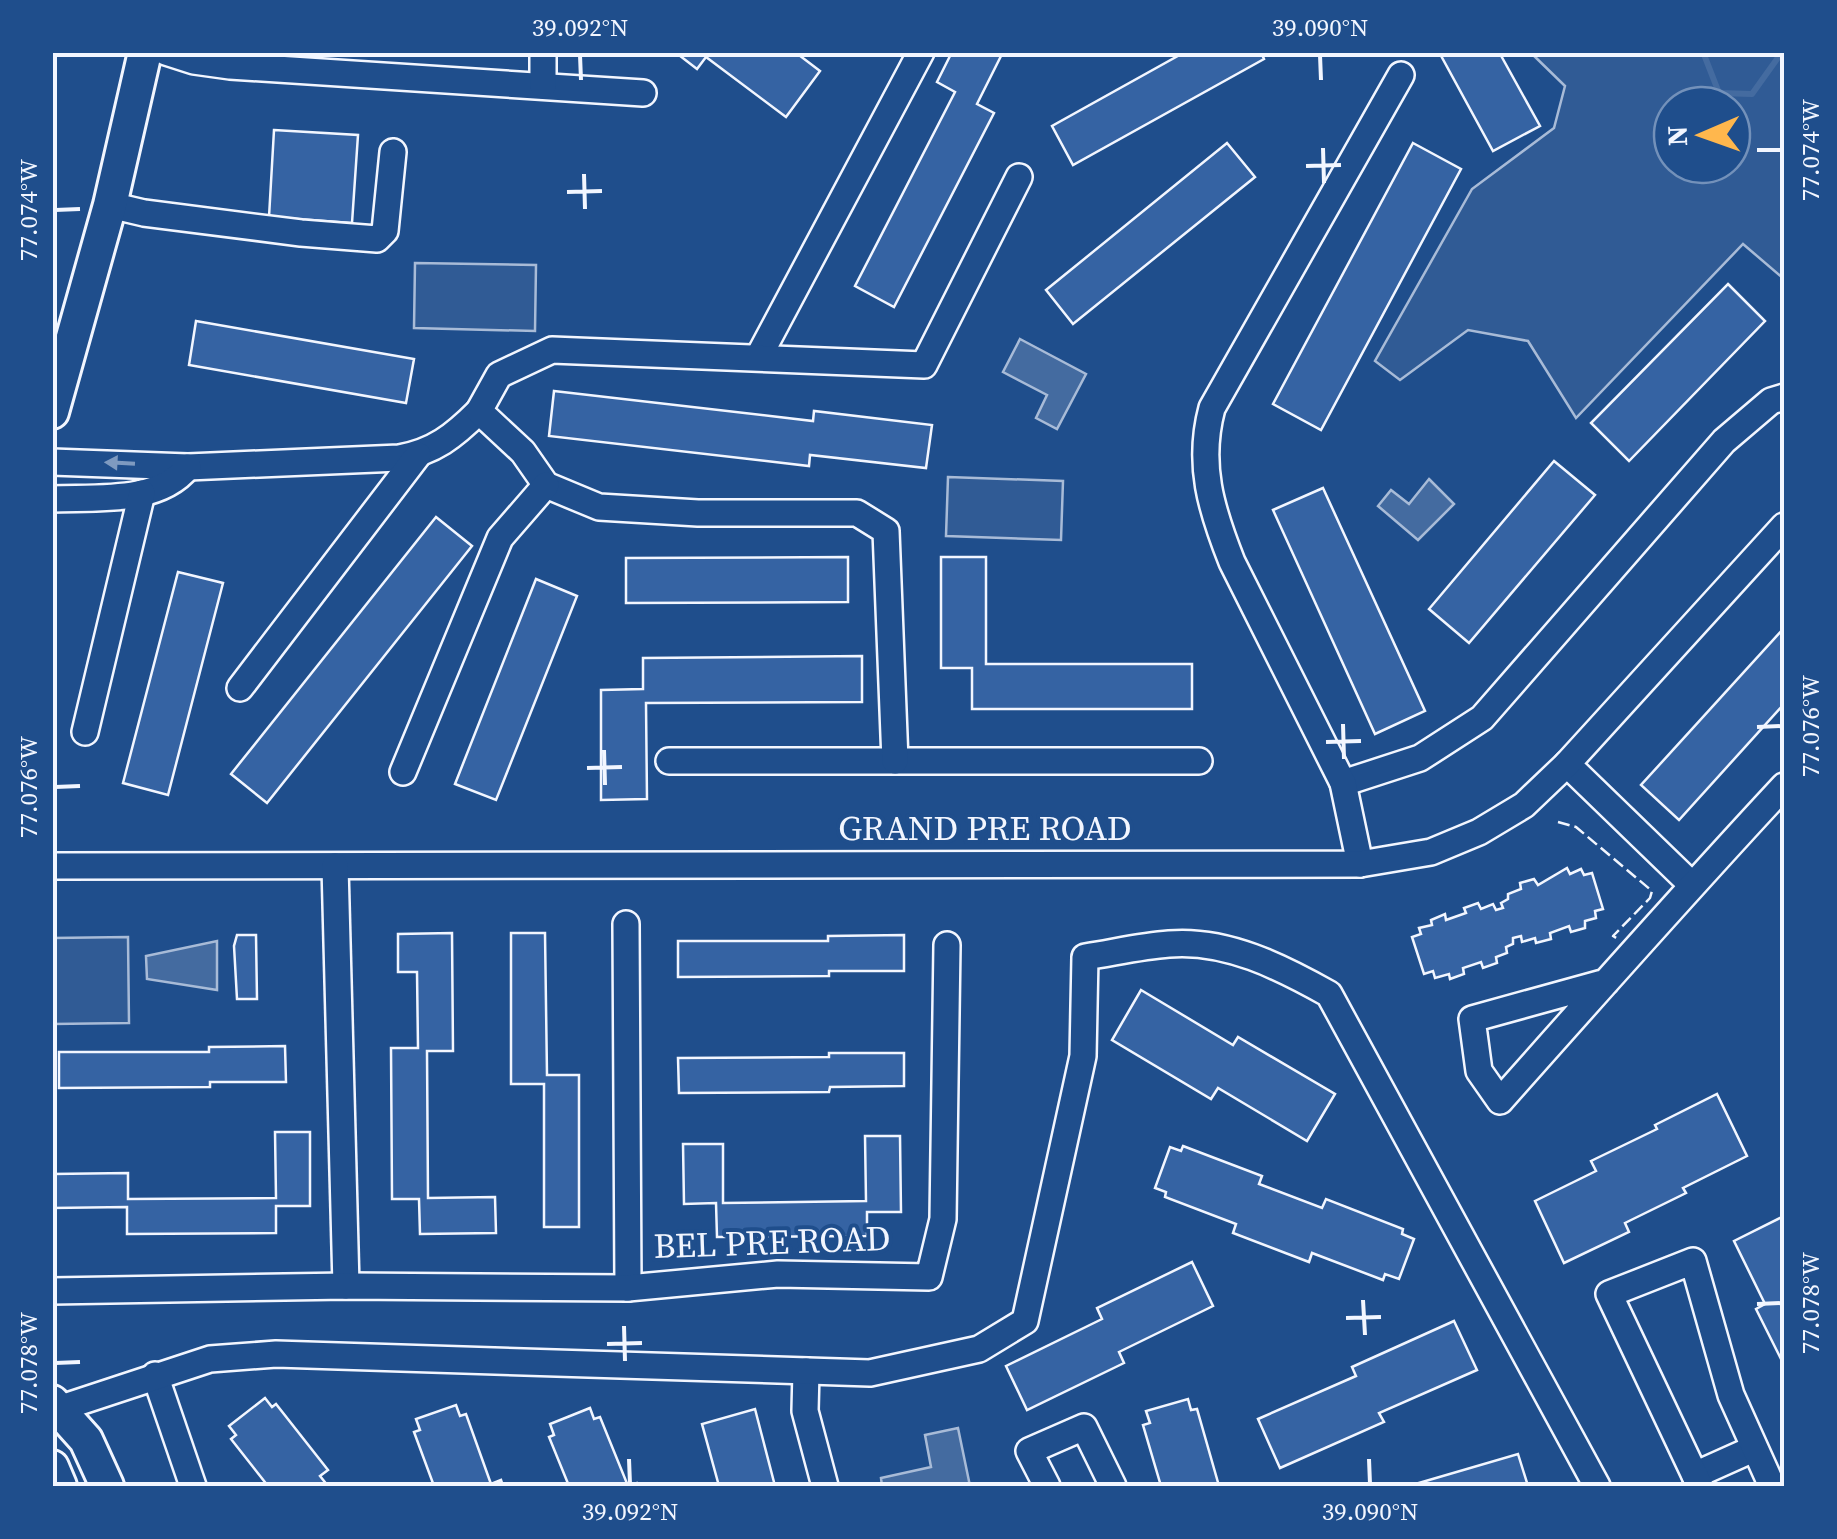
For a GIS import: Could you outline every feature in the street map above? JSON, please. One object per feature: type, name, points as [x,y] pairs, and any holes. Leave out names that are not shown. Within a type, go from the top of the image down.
[{"type":"main road","points":[[52,412],[110,205],[144,52]]},
{"type":"main road","points":[[53,1415],[86,1440],[106,1486]]},
{"type":"main road","points":[[52,1467],[60,1486]]},
{"type":"street","points":[[166,52],[230,66],[643,93]]},
{"type":"street","points":[[543,52],[543,86]]},
{"type":"street","points":[[759,356],[921,52]]},
{"type":"street","points":[[1360,864],[1343,784],[1219,528],[1204,467],[1204,438],[1212,408],[1400,76]]},
{"type":"street","points":[[110,205],[301,233],[377,239],[384,231],[393,152]]},
{"type":"street","points":[[52,462],[188,467],[418,455],[452,438],[479,411],[499,375],[552,350],[924,365],[1019,177]]},
{"type":"street","points":[[1343,784],[1420,758],[1482,718],[1724,441],[1771,401],[1784,397]]},
{"type":"street","points":[[479,411],[522,452],[546,485],[599,508],[698,513],[856,512],[886,531],[894,761]]},
{"type":"street","points":[[240,688],[418,455]]},
{"type":"street","points":[[52,498],[142,493],[166,486],[188,467]]},
{"type":"street","points":[[403,772],[500,538],[546,485]]},
{"type":"street","points":[[84,732],[142,493]]},
{"type":"street","name":"GRAND PRE ROAD","points":[[52,866],[1360,864],[1431,852],[1479,832],[1524,804],[1567,764],[1784,526]]},
{"type":"street","points":[[669,761],[1200,761]]},
{"type":"street","points":[[1567,764],[1692,885]]},
{"type":"street","points":[[1606,982],[1472,1018],[1478,1070],[1500,1101],[1784,786]]},
{"type":"street","points":[[335,866],[346,1286]]},
{"type":"street","points":[[626,924],[628,1288]]},
{"type":"street","points":[[53,1415],[155,1375],[210,1359],[276,1354],[870,1373],[980,1349],[1025,1322],[1083,1056],[1084,957],[1172,944],[1222,948],[1279,966],[1329,994],[1597,1486]]},
{"type":"street","name":"BEL PRE ROAD","points":[[52,1291],[346,1286],[628,1288],[778,1274],[929,1276],[943,1219],[947,945]]},
{"type":"street","points":[[1754,1450],[1698,1481],[1609,1294],[1693,1261],[1731,1394],[1772,1486]]},
{"type":"street","points":[[806,1371],[806,1411],[825,1486]]},
{"type":"street","points":[[155,1375],[194,1486]]},
{"type":"street","points":[[1046,1486],[1029,1451],[1084,1427],[1113,1486]]},
{"type":"shaded area","points":[[1531,53],[1784,53],[1784,279],[1743,244],[1576,418],[1528,341],[1468,330],[1400,380],[1375,361],[1472,189],[1554,128],[1565,86]]},
{"type":"shaded area","points":[[415,263],[536,265],[535,331],[414,328]]},
{"type":"shaded area","points":[[1020,339],[1086,374],[1057,429],[1036,418],[1047,395],[1003,372]]},
{"type":"shaded area","points":[[948,477],[1063,481],[1061,540],[946,536]]},
{"type":"shaded area","points":[[1429,479],[1454,504],[1418,540],[1378,506],[1391,490],[1409,504]]},
{"type":"shaded area","points":[[128,937],[129,1023],[53,1024],[53,938]]},
{"type":"shaded area","points":[[217,941],[217,990],[147,979],[146,956]]},
{"type":"shaded area","points":[[958,1428],[970,1486],[882,1486],[881,1478],[931,1467],[925,1435]]},
{"type":"building","points":[[675,52],[795,52],[820,71],[786,117],[706,57],[697,69]]},
{"type":"building","points":[[952,52],[1003,52],[977,104],[994,113],[894,307],[855,286],[955,92],[937,82]]},
{"type":"building","points":[[1185,52],[1261,52],[1264,59],[1073,165],[1052,126]]},
{"type":"building","points":[[1439,52],[1499,52],[1540,126],[1493,151]]},
{"type":"building","points":[[274,130],[358,135],[352,223],[269,217]]},
{"type":"building","points":[[1227,143],[1255,177],[1073,324],[1046,290]]},
{"type":"building","points":[[1413,143],[1461,169],[1321,430],[1273,404]]},
{"type":"building","points":[[1728,284],[1765,321],[1629,461],[1591,423]]},
{"type":"building","points":[[196,321],[414,359],[406,403],[189,365]]},
{"type":"building","points":[[554,391],[813,421],[814,411],[932,425],[926,468],[810,455],[809,466],[549,436]]},
{"type":"building","points":[[1554,461],[1595,495],[1469,643],[1429,609]]},
{"type":"building","points":[[1323,488],[1425,711],[1375,734],[1273,510]]},
{"type":"building","points":[[436,517],[472,546],[267,803],[231,774]]},
{"type":"building","points":[[848,557],[848,602],[626,603],[626,558]]},
{"type":"building","points":[[941,557],[986,557],[986,664],[1192,664],[1192,709],[972,709],[972,668],[941,668]]},
{"type":"building","points":[[178,572],[223,583],[168,795],[123,783]]},
{"type":"building","points":[[536,579],[577,596],[496,800],[455,784]]},
{"type":"building","points":[[1784,628],[1784,704],[1679,820],[1641,785]]},
{"type":"building","points":[[862,656],[862,702],[646,703],[647,799],[601,800],[601,690],[643,689],[643,658]]},
{"type":"building","points":[[1567,868],[1570,874],[1581,869],[1584,875],[1592,873],[1603,909],[1595,911],[1596,918],[1585,921],[1585,928],[1571,932],[1569,926],[1550,933],[1551,939],[1536,943],[1535,938],[1522,942],[1521,936],[1513,938],[1513,944],[1506,947],[1507,953],[1496,957],[1497,963],[1483,968],[1481,962],[1463,968],[1464,974],[1450,979],[1449,974],[1435,978],[1433,971],[1424,974],[1412,937],[1421,934],[1419,928],[1432,925],[1431,920],[1445,914],[1446,920],[1466,913],[1464,908],[1478,903],[1481,909],[1493,904],[1496,910],[1503,908],[1501,903],[1508,899],[1508,894],[1521,889],[1520,883],[1534,879],[1538,885]]},
{"type":"building","points":[[452,933],[453,1051],[427,1051],[428,1198],[495,1197],[496,1233],[420,1234],[419,1199],[392,1199],[391,1048],[418,1048],[417,972],[398,972],[398,934]]},
{"type":"building","points":[[511,933],[545,933],[547,1075],[579,1075],[579,1227],[544,1227],[544,1084],[511,1084]]},
{"type":"building","points":[[237,935],[256,935],[257,999],[237,999]]},
{"type":"building","points":[[904,935],[904,971],[829,971],[829,976],[678,977],[678,941],[828,941],[828,936]]},
{"type":"building","points":[[1141,990],[1233,1045],[1238,1037],[1335,1094],[1307,1141],[1218,1088],[1211,1099],[1112,1040]]},
{"type":"building","points":[[285,1046],[286,1082],[59,1088],[59,1052],[209,1052],[209,1047]]},
{"type":"building","points":[[829,1053],[904,1053],[904,1086],[830,1087],[829,1092],[679,1093],[678,1058],[829,1057]]},
{"type":"building","points":[[1717,1094],[1747,1156],[1683,1188],[1686,1193],[1625,1223],[1629,1232],[1564,1263],[1535,1201],[1596,1171],[1591,1161]]},
{"type":"building","points":[[275,1132],[310,1132],[310,1206],[276,1206],[276,1233],[127,1234],[127,1207],[52,1208],[52,1174],[128,1173],[128,1199],[276,1198]]},
{"type":"building","points":[[865,1136],[900,1136],[901,1212],[867,1212],[867,1236],[717,1237],[716,1203],[684,1204],[683,1144],[723,1144],[723,1203],[866,1201]]},
{"type":"building","points":[[1183,1146],[1262,1176],[1259,1184],[1322,1208],[1326,1199],[1403,1229],[1402,1234],[1414,1239],[1399,1279],[1385,1274],[1383,1280],[1312,1253],[1309,1262],[1233,1233],[1236,1224],[1165,1197],[1166,1192],[1155,1188],[1170,1147],[1181,1151]]},
{"type":"building","points":[[1784,1216],[1784,1365],[1756,1309],[1765,1304],[1734,1241]]},
{"type":"building","points":[[1192,1262],[1213,1306],[1119,1352],[1124,1363],[1027,1410],[1006,1366],[1102,1319],[1097,1308]]},
{"type":"building","points":[[1454,1321],[1477,1370],[1379,1413],[1384,1422],[1280,1468],[1258,1419],[1356,1376],[1352,1367]]},
{"type":"building","points":[[265,1398],[272,1407],[276,1404],[328,1470],[320,1476],[328,1486],[268,1486],[231,1439],[236,1435],[229,1426]]},
{"type":"building","points":[[1188,1399],[1191,1410],[1197,1409],[1219,1486],[1161,1486],[1143,1425],[1150,1423],[1146,1411]]},
{"type":"building","points":[[456,1405],[460,1416],[466,1414],[491,1484],[501,1480],[503,1486],[434,1486],[414,1432],[420,1430],[416,1419]]},
{"type":"building","points":[[590,1408],[594,1419],[600,1417],[628,1486],[569,1486],[549,1437],[554,1435],[550,1424]]},
{"type":"building","points":[[755,1409],[775,1486],[719,1486],[702,1424]]},
{"type":"building","points":[[1518,1454],[1528,1486],[1412,1486],[1412,1485]]},
{"type":"waterway","points":[[1703,52],[1719,93],[1752,94],[1782,52]]},
{"type":"fence","points":[[1558,822],[1576,827],[1652,891],[1650,898],[1613,936],[1618,939]]}]
